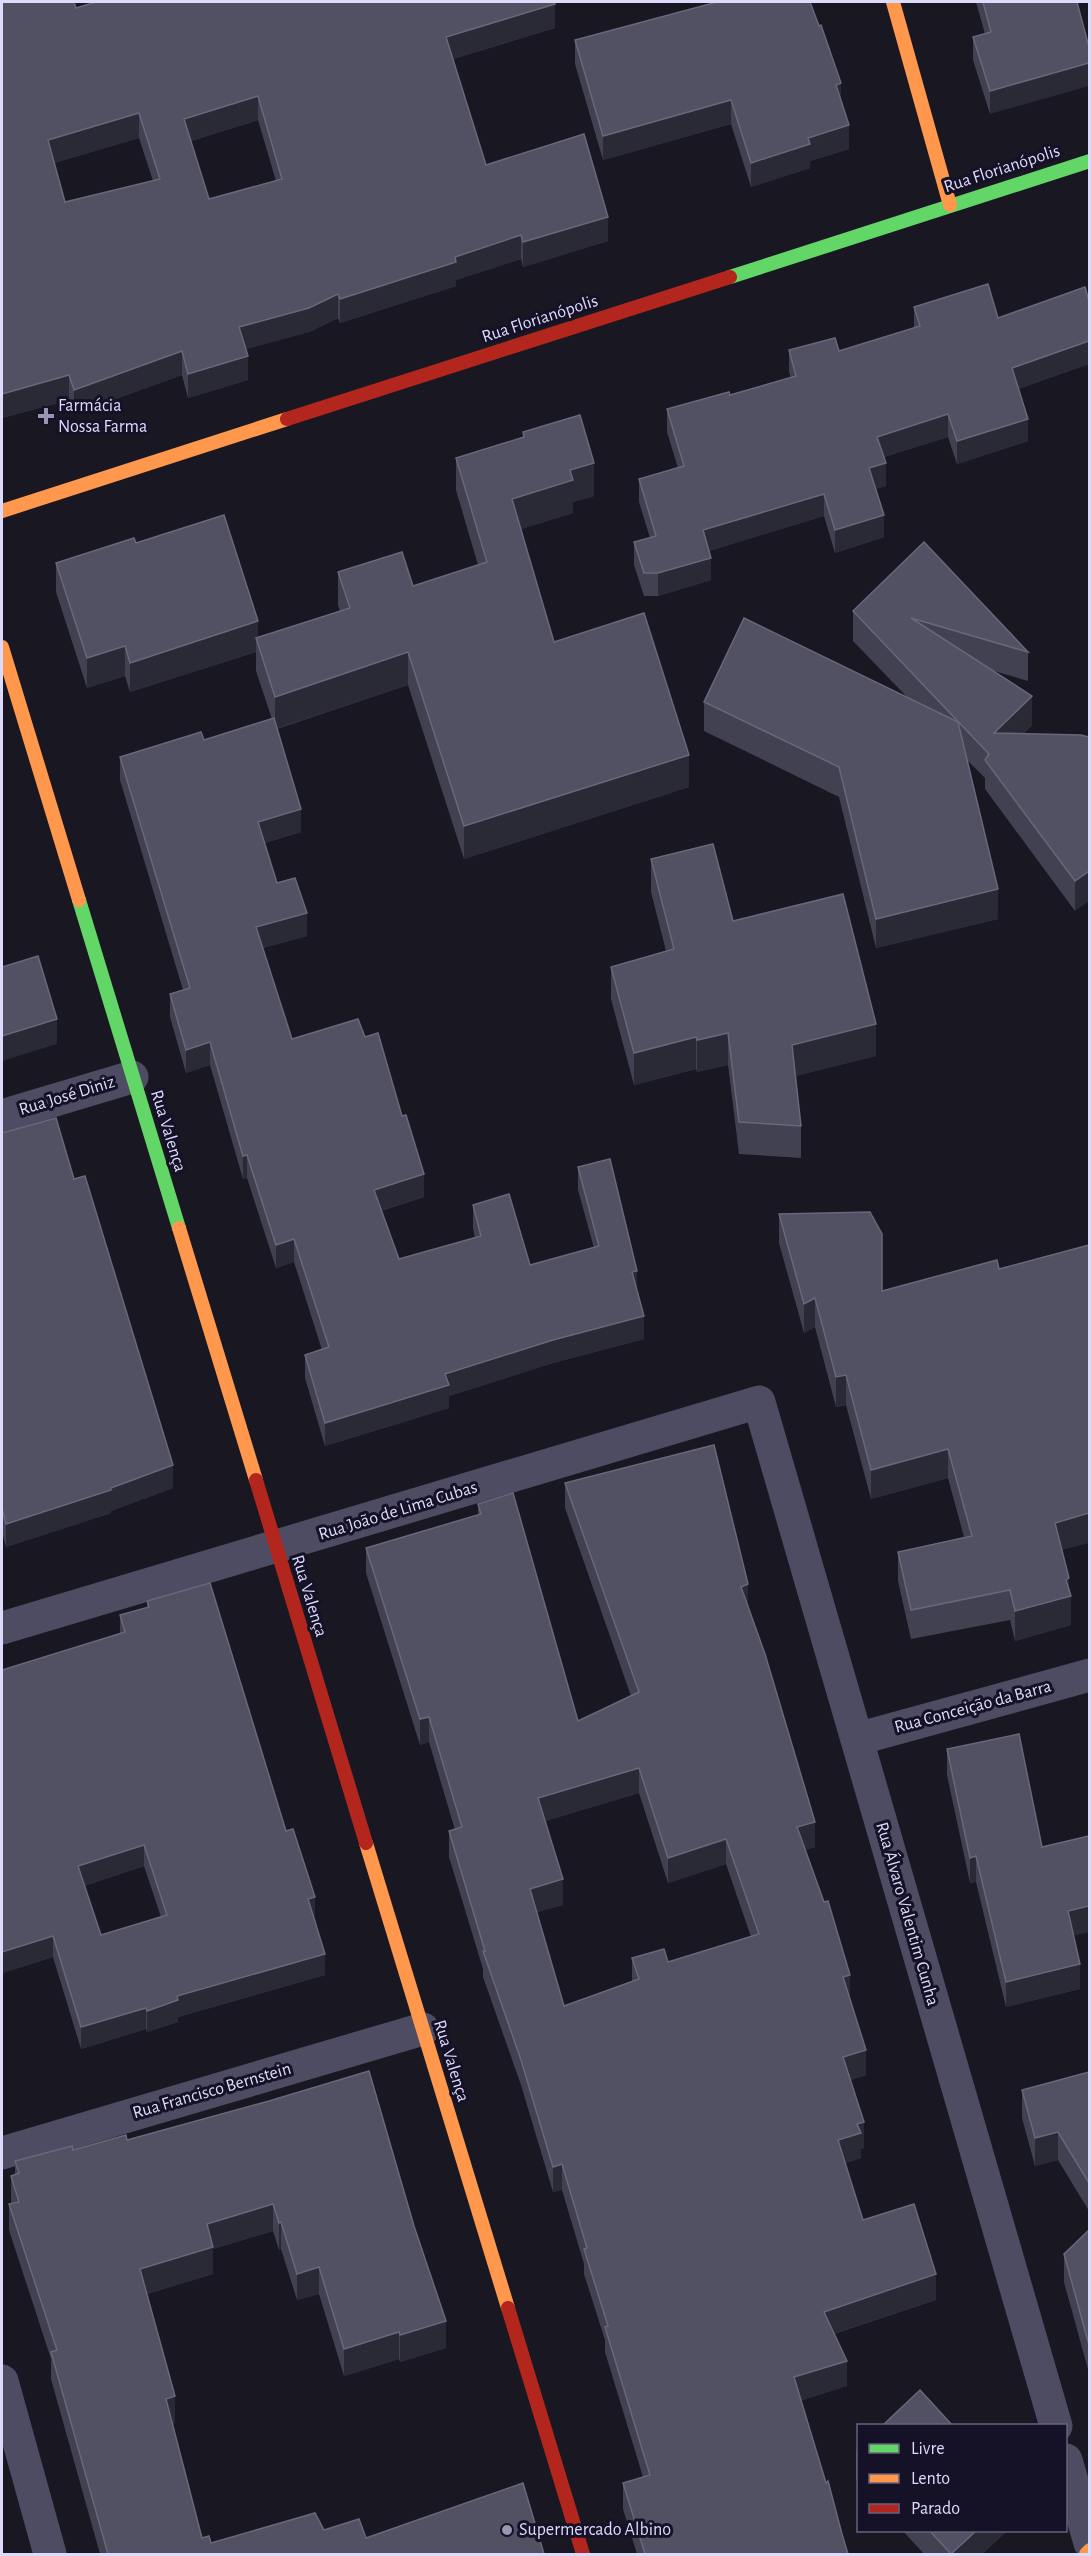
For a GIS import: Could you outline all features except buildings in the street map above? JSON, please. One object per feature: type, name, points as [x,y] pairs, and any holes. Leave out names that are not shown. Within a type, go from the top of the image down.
[{"type":"main road","points":[[893,2],[950,205]]},
{"type":"main road","name":"Rua Florianópolis","points":[[2,511],[1089,161]]},
{"type":"main road","name":"Rua Valença","points":[[2,647],[583,2554]]},
{"type":"main road","points":[[1086,2554],[1089,2550]]},
{"type":"street","name":"Rua José Diniz","points":[[2,1116],[132,1077]]},
{"type":"street","name":"Rua João de Lima Cubas","points":[[2,1629],[759,1402]]},
{"type":"street","name":"Rua Álvaro Valentim Cunha","points":[[759,1402],[1055,2424]]},
{"type":"street","name":"Rua Conceição da Barra","points":[[857,1739],[1089,1675]]},
{"type":"street","name":"Rua Francisco Bernstein","points":[[2,2153],[423,2029]]},
{"type":"street","points":[[2,2381],[50,2554]]},
{"type":"street","points":[[1067,2467],[1089,2543]]},
{"type":"traffic: fast","points":[[730,277],[1090,161]]},
{"type":"traffic: fast","points":[[79,900],[179,1228]]},
{"type":"traffic: slow","points":[[893,2],[950,205]]},
{"type":"traffic: slow","points":[[2,511],[287,419]]},
{"type":"traffic: slow","points":[[2,647],[79,900]]},
{"type":"traffic: slow","points":[[179,1228],[256,1480]]},
{"type":"traffic: slow","points":[[366,1843],[508,2308]]},
{"type":"traffic: slow","points":[[1086,2554],[1090,2550]]},
{"type":"traffic: jam","points":[[287,419],[730,277]]},
{"type":"traffic: jam","points":[[256,1480],[366,1843]]},
{"type":"traffic: jam","points":[[508,2308],[583,2554]]},
{"type":"place","name":"Farmácia Nossa Farma","points":[[46,416]]},
{"type":"place","name":"Supermercado Albino","points":[[507,2530]]}]
